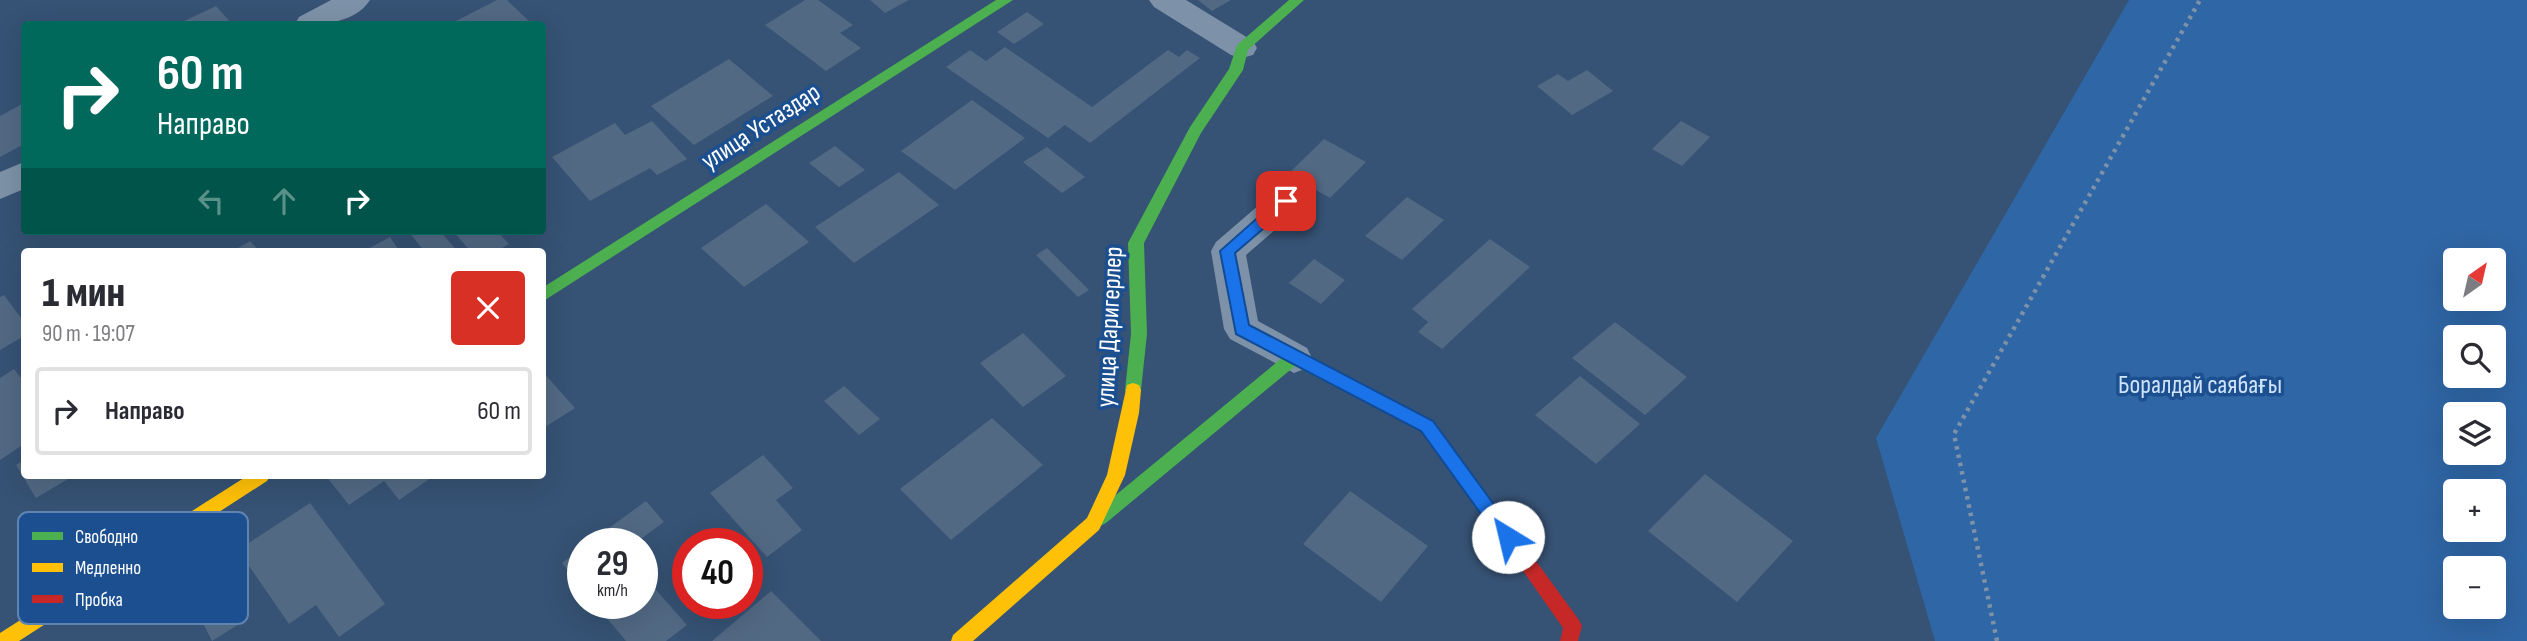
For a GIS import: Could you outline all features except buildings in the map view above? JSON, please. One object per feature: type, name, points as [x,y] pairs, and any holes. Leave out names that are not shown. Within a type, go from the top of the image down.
[{"type":"street","points":[[315,21],[355,0]]},
{"type":"street","name":"улица Устаздар","points":[[546,293],[1006,0]]},
{"type":"street","points":[[1164,0],[1242,48]]},
{"type":"street","name":"улица Даригерлер","points":[[960,641],[1093,524],[1116,475],[1131,413],[1139,334],[1136,243],[1195,131],[1236,70],[1242,48],[1297,0]]},
{"type":"street","points":[[0,187],[21,176]]},
{"type":"street","points":[[1286,201],[1227,251],[1242,329],[1427,426],[1573,626],[1569,641]]},
{"type":"street","points":[[1093,524],[1294,358]]},
{"type":"street","points":[[205,512],[256,479]]},
{"type":"street","points":[[3,641],[30,624]]},
{"type":"path","points":[[1997,641],[1954,434],[2200,0]]},
{"type":"green space","name":"Боралдай саябағы","points":[[2129,0],[2527,0],[2527,641],[1935,641],[1876,438]]},
{"type":"traffic: fast","points":[[546,293],[1006,0]]},
{"type":"traffic: fast","points":[[1133,390],[1139,334],[1136,243],[1195,131],[1236,70],[1242,48],[1297,0]]},
{"type":"traffic: fast","points":[[1100,518],[1294,358],[1427,426],[1516,548]]},
{"type":"traffic: slow","points":[[960,641],[1093,524],[1116,475],[1131,413],[1133,390]]},
{"type":"traffic: slow","points":[[205,512],[256,479]]},
{"type":"traffic: slow","points":[[3,641],[30,624]]},
{"type":"traffic: jam","points":[[1516,548],[1573,626],[1569,641]]},
{"type":"route","points":[[1286,201],[1227,251],[1242,329],[1427,426],[1508,537]]}]
